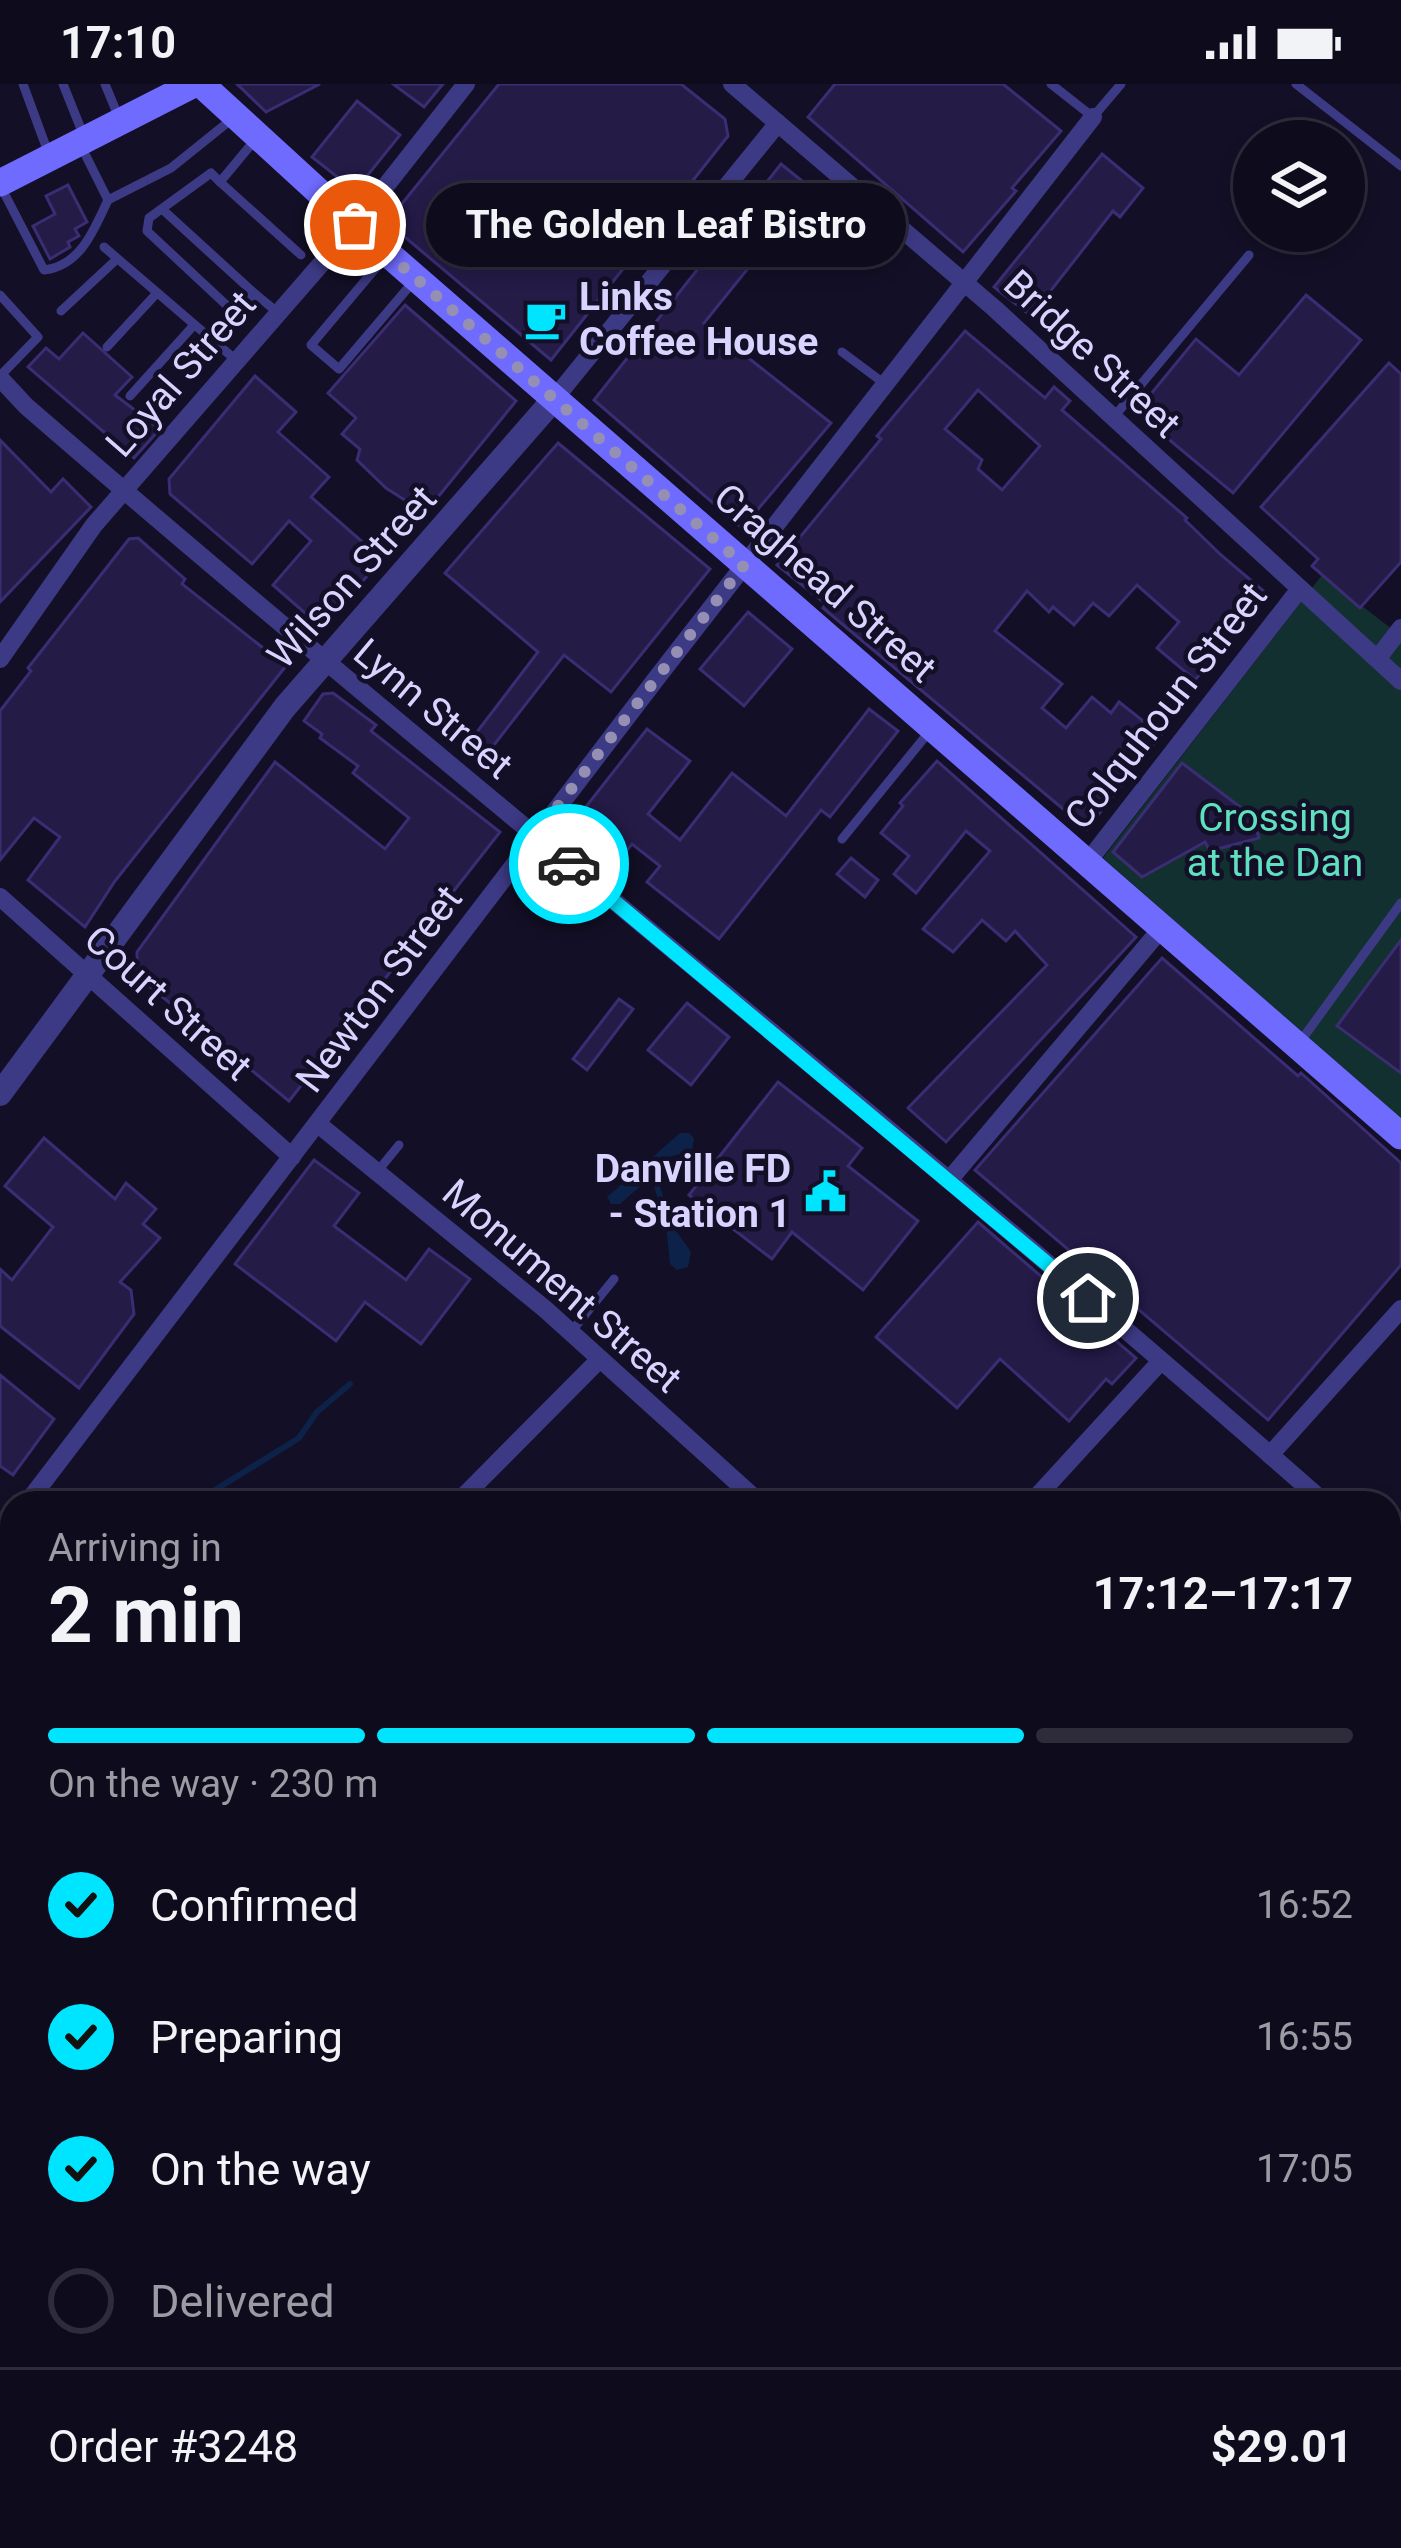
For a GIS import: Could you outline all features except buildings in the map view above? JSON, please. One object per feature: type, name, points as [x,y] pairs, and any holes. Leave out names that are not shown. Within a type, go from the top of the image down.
[{"type":"main road","points":[[1,179],[198,84]]},
{"type":"main road","name":"Craghead Street","points":[[198,84],[1401,1136]]},
{"type":"street","name":"Loyal Street","points":[[0,658],[123,490],[355,225],[466,84]]},
{"type":"street","name":"Bridge Street","points":[[732,84],[965,283],[1401,681]]},
{"type":"street","name":"Newton Street","points":[[36,1491],[535,836],[1093,116]]},
{"type":"street","name":"Wilson Street","points":[[0,1094],[285,707],[555,398],[778,123]]},
{"type":"street","name":"Lynn Street","points":[[0,377],[123,490],[325,662],[950,1179],[1310,1491]]},
{"type":"street","name":"Colquhoun Street","points":[[1086,864],[1299,590]]},
{"type":"street","points":[[1377,659],[1401,628]]},
{"type":"street","name":"Court Street","points":[[0,897],[292,1157]]},
{"type":"street","points":[[950,1179],[1161,929]]},
{"type":"street","name":"Monument Street","points":[[318,1124],[571,1332],[747,1491]]},
{"type":"street","points":[[1270,1455],[1401,1309]]},
{"type":"street","points":[[470,1491],[600,1359]]},
{"type":"street","points":[[1042,1491],[1161,1361]]},
{"type":"lane","points":[[23,84],[50,157]]},
{"type":"lane","points":[[63,84],[108,200]]},
{"type":"lane","points":[[105,84],[121,122]]},
{"type":"lane","points":[[1052,84],[1093,116],[1121,84]]},
{"type":"lane","points":[[1296,84],[1401,166]]},
{"type":"lane","points":[[1,179],[44,270],[60,267],[87,244],[108,200],[171,168],[236,116]]},
{"type":"lane","points":[[220,182],[258,136]]},
{"type":"lane","points":[[254,293],[236,315],[146,231],[149,218],[211,173],[301,256]]},
{"type":"lane","points":[[804,218],[840,176]]},
{"type":"lane","points":[[162,209],[278,314]]},
{"type":"lane","points":[[104,248],[238,362]]},
{"type":"lane","points":[[388,253],[311,345],[340,369],[417,278]]},
{"type":"lane","points":[[1113,418],[1249,255]]},
{"type":"lane","points":[[62,311],[118,259]]},
{"type":"lane","points":[[107,347],[157,293]]},
{"type":"lane","points":[[0,295],[38,337],[0,377]]},
{"type":"lane","points":[[130,396],[194,325]]},
{"type":"lane","points":[[842,352],[885,384]]},
{"type":"lane","points":[[842,839],[932,727]]},
{"type":"lane","points":[[561,915],[590,881]]},
{"type":"lane","points":[[1296,1046],[1401,903]]},
{"type":"lane","points":[[377,1172],[399,1145]]},
{"type":"lane","points":[[571,1332],[614,1279]]},
{"type":"green space","name":"Crossing at the Dan","points":[[1322,575],[1401,636],[1401,1120],[1103,858]]},
{"type":"water","points":[[680,1133],[694,1138],[692,1150],[670,1157],[655,1172],[674,1228],[691,1252],[688,1267],[677,1270],[670,1264],[666,1225],[651,1177],[620,1204],[611,1204],[607,1197]]},
{"type":"waterway","points":[[213,1491],[299,1438],[317,1412],[350,1384]]},
{"type":"way so far","points":[[355,225],[744,565],[535,836],[569,864]]},
{"type":"place","name":"The Golden Leaf Bistro","points":[[355,225]]},
{"type":"place","name":"Links Coffee House","points":[[545,319]]},
{"type":"place","name":"Danville FD - Station 1","points":[[825,1191]]},
{"type":"route","points":[[569,864],[1088,1298]]}]
